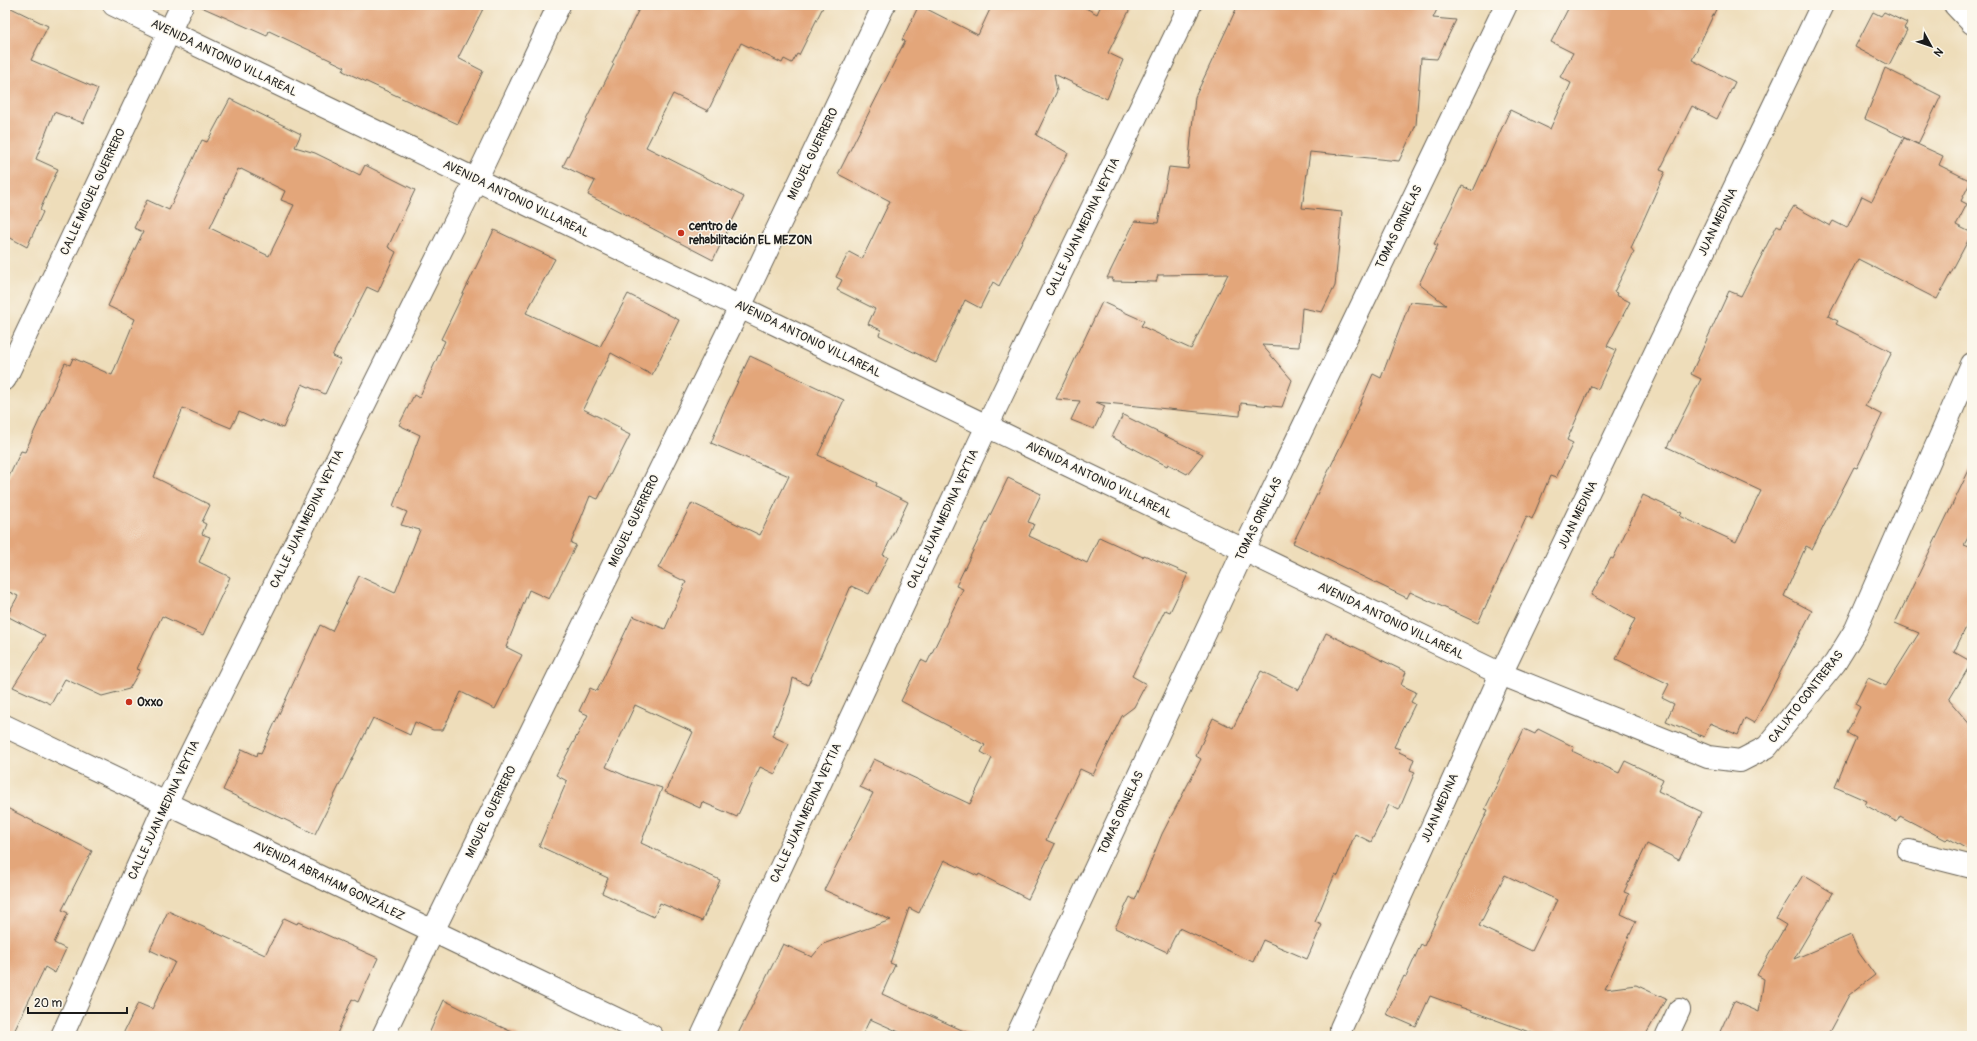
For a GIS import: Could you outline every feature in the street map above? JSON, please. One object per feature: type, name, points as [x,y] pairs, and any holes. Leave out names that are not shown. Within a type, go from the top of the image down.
[{"type":"street","name":"AVENIDA ANTONIO VILLAREAL","points":[[114,5],[1501,674]]},
{"type":"street","name":"CALLE MIGUEL GUERRERO","points":[[5,378],[182,5]]},
{"type":"street","name":"CALLE JUAN MEDINA VEYTIA","points":[[62,1036],[166,803],[476,180],[559,5]]},
{"type":"street","name":"MIGUEL GUERRERO","points":[[383,1036],[433,931],[740,306],[884,5]]},
{"type":"street","name":"CALLE JUAN MEDINA VEYTIA","points":[[702,1036],[987,426],[1190,5]]},
{"type":"street","name":"TOMAS ORNELAS","points":[[1017,1036],[1244,550],[1506,5]]},
{"type":"street","name":"JUAN MEDINA","points":[[1340,1028],[1501,674],[1822,5]]},
{"type":"street","points":[[1955,5],[1972,23]]},
{"type":"street","name":"CALIXTO CONTRERAS","points":[[1501,674],[1708,757],[1740,761],[1767,747],[1835,663],[1856,628],[1972,364]]},
{"type":"street","name":"AVENIDA ABRAHAM GONZÁLEZ","points":[[5,726],[652,1036]]},
{"type":"street","points":[[1909,851],[1972,867]]},
{"type":"street","points":[[1667,1036],[1680,1010]]},
{"type":"building","points":[[5,5],[48,26],[31,60],[98,89],[83,123],[54,112],[36,159],[58,169],[40,210],[43,212],[27,247],[5,235]]},
{"type":"building","points":[[197,5],[485,5],[458,58],[483,71],[458,124],[343,71],[345,67],[269,31],[267,36]]},
{"type":"building","points":[[641,5],[824,5],[799,55],[797,54],[792,63],[784,59],[782,63],[741,43],[708,111],[673,94],[646,147],[744,197],[713,260],[588,195],[595,181],[563,166],[614,64],[612,63]]},
{"type":"building","points":[[919,5],[978,35],[992,5],[1080,5],[1097,14],[1101,5],[1132,5],[1108,53],[1123,60],[1107,99],[1054,74],[1057,91],[1036,135],[1068,153],[999,286],[993,282],[980,308],[965,300],[936,363],[879,335],[881,330],[868,324],[875,309],[837,290],[842,280],[836,277],[849,252],[862,259],[890,201],[838,174],[905,41],[902,40]]},
{"type":"building","points":[[1238,5],[1439,5],[1433,18],[1456,20],[1437,59],[1421,58],[1416,125],[1399,161],[1310,152],[1302,208],[1342,212],[1335,286],[1322,312],[1302,308],[1299,347],[1262,345],[1292,380],[1282,407],[1241,403],[1240,416],[1096,402],[1105,406],[1094,429],[1071,420],[1080,401],[1056,399],[1102,302],[1144,321],[1141,326],[1191,349],[1228,274],[1158,275],[1156,282],[1112,281],[1113,278],[1107,278],[1135,221],[1158,223],[1169,167],[1188,169],[1195,97]]},
{"type":"building","points":[[1570,5],[1718,5],[1692,60],[1735,82],[1717,119],[1692,106],[1660,170],[1665,172],[1631,248],[1634,252],[1614,292],[1617,293],[1616,295],[1630,302],[1607,346],[1616,350],[1598,389],[1591,386],[1567,440],[1573,443],[1556,478],[1550,476],[1532,519],[1527,516],[1478,623],[1410,592],[1407,598],[1293,543],[1351,425],[1373,374],[1381,378],[1410,302],[1446,305],[1419,284],[1438,245],[1434,244],[1462,186],[1473,191],[1510,110],[1550,129],[1571,83],[1560,77],[1573,53],[1551,42]]},
{"type":"building","points":[[1873,12],[1881,16],[1884,12],[1907,23],[1904,28],[1907,30],[1889,65],[1855,47]]},
{"type":"building","points":[[1885,68],[1941,96],[1918,144],[1865,119]]},
{"type":"building","points":[[230,99],[301,134],[295,147],[315,153],[360,175],[365,165],[415,190],[388,247],[396,252],[378,292],[367,287],[332,356],[341,360],[325,394],[302,384],[283,428],[261,420],[261,422],[239,412],[231,428],[183,408],[154,477],[210,505],[202,522],[206,524],[202,534],[210,537],[199,562],[230,577],[203,635],[162,616],[137,669],[140,670],[129,689],[102,696],[65,679],[51,704],[13,687],[45,636],[7,616],[18,596],[5,590],[5,485],[21,451],[25,452],[65,363],[70,365],[73,358],[112,375],[135,319],[108,306],[143,232],[134,228],[147,200],[169,210],[202,140],[207,142]],"holes":[[[238,169],[241,169],[285,191],[281,200],[294,205],[269,256],[210,228]]]},
{"type":"building","points":[[1904,138],[1943,156],[1939,165],[1971,181],[1961,201],[1967,204],[1956,225],[1972,233],[1937,299],[1858,259],[1828,316],[1838,321],[1836,324],[1892,352],[1865,406],[1882,415],[1857,468],[1854,467],[1812,549],[1806,546],[1784,596],[1812,611],[1754,723],[1745,718],[1738,735],[1710,723],[1704,737],[1666,721],[1674,704],[1662,698],[1669,684],[1616,659],[1635,619],[1591,595],[1611,558],[1613,559],[1643,495],[1682,513],[1680,516],[1736,542],[1761,491],[1667,447],[1701,379],[1691,374],[1729,291],[1741,296],[1777,225],[1781,227],[1794,206],[1830,226],[1833,221],[1847,228],[1862,196],[1872,201]]},
{"type":"building","points":[[494,230],[555,259],[526,313],[600,347],[628,294],[679,320],[652,375],[611,353],[583,409],[621,428],[620,430],[630,435],[598,499],[590,496],[571,543],[576,545],[549,599],[529,590],[506,647],[522,655],[495,709],[461,692],[443,730],[433,730],[415,722],[410,735],[373,718],[315,834],[223,790],[242,749],[257,756],[258,752],[261,753],[320,625],[332,631],[359,576],[395,593],[420,530],[401,525],[407,512],[393,506],[420,435],[399,425],[414,395],[419,398],[445,341],[441,339]]},
{"type":"building","points":[[750,356],[844,400],[818,455],[877,483],[876,486],[908,502],[883,555],[888,557],[869,594],[851,586],[808,685],[793,678],[790,693],[772,736],[789,744],[775,774],[760,767],[737,817],[702,802],[700,808],[665,792],[693,732],[635,705],[606,767],[630,778],[662,788],[641,843],[720,880],[702,921],[660,903],[654,917],[602,893],[608,878],[539,846],[567,781],[556,775],[588,715],[579,711],[590,688],[597,691],[633,616],[665,629],[686,582],[658,568],[692,503],[760,535],[789,476],[711,443],[723,413]]},
{"type":"building","points":[[1123,415],[1203,454],[1187,474],[1168,464],[1167,466],[1112,437]]},
{"type":"building","points":[[1972,464],[1972,530],[1964,545],[1972,548],[1972,615],[1954,652],[1972,662],[1949,700],[1972,727],[1972,852],[1948,838],[1946,840],[1900,816],[1897,822],[1865,805],[1867,801],[1835,787],[1856,738],[1847,733],[1860,707],[1855,704],[1868,678],[1886,686],[1919,633],[1895,623]]},
{"type":"building","points":[[1008,478],[1041,494],[1028,522],[1034,524],[1029,536],[1087,563],[1099,537],[1143,557],[1144,555],[1188,574],[1170,612],[1165,610],[1132,676],[1146,684],[1134,707],[1122,716],[1093,775],[1080,769],[1046,840],[1055,844],[1028,899],[979,874],[978,876],[944,860],[919,913],[909,908],[890,963],[895,965],[882,994],[975,1036],[908,1036],[870,1019],[862,1036],[737,1036],[783,944],[812,957],[823,944],[891,920],[824,890],[873,793],[860,787],[874,759],[970,804],[992,758],[981,752],[985,745],[901,701],[921,660],[927,663],[963,589],[956,586]]},
{"type":"building","points":[[1326,633],[1406,672],[1401,685],[1416,692],[1411,702],[1415,704],[1394,747],[1400,749],[1399,752],[1414,759],[1410,770],[1415,772],[1399,810],[1389,805],[1371,842],[1355,834],[1338,876],[1335,874],[1315,922],[1322,925],[1307,959],[1263,940],[1253,962],[1179,928],[1167,952],[1115,928],[1130,897],[1135,900],[1162,834],[1201,759],[1196,756],[1213,718],[1233,728],[1261,671],[1299,690]]},
{"type":"building","points":[[1524,729],[1535,734],[1538,729],[1574,747],[1572,751],[1619,773],[1625,761],[1663,779],[1658,791],[1702,812],[1679,860],[1647,844],[1624,892],[1629,894],[1621,914],[1636,921],[1605,989],[1636,985],[1666,999],[1645,1036],[1540,1036],[1430,996],[1416,1027],[1386,1014],[1404,976],[1406,977],[1421,944],[1424,946],[1488,810],[1485,809]],"holes":[[[1505,875],[1557,900],[1532,951],[1479,926]]]},
{"type":"building","points":[[5,807],[92,851],[62,910],[68,913],[54,943],[66,949],[55,973],[45,967],[12,1036],[5,1036]]},
{"type":"building","points":[[1803,875],[1833,893],[1794,959],[1851,935],[1859,953],[1875,975],[1849,995],[1827,1036],[1718,1036],[1734,1001],[1759,1012],[1764,979],[1757,975],[1786,925],[1776,919]]},
{"type":"building","points":[[168,911],[265,955],[284,918],[297,924],[298,922],[378,958],[358,1002],[352,999],[336,1036],[122,1036],[138,1003],[152,1009],[175,962],[150,950]]},
{"type":"building","points":[[444,1000],[464,1010],[521,1036],[428,1036]]},
{"type":"place","name":"centro de rehabilitación EL MEZON","points":[[681,233]]},
{"type":"place","name":"Oxxo","points":[[129,702]]}]
